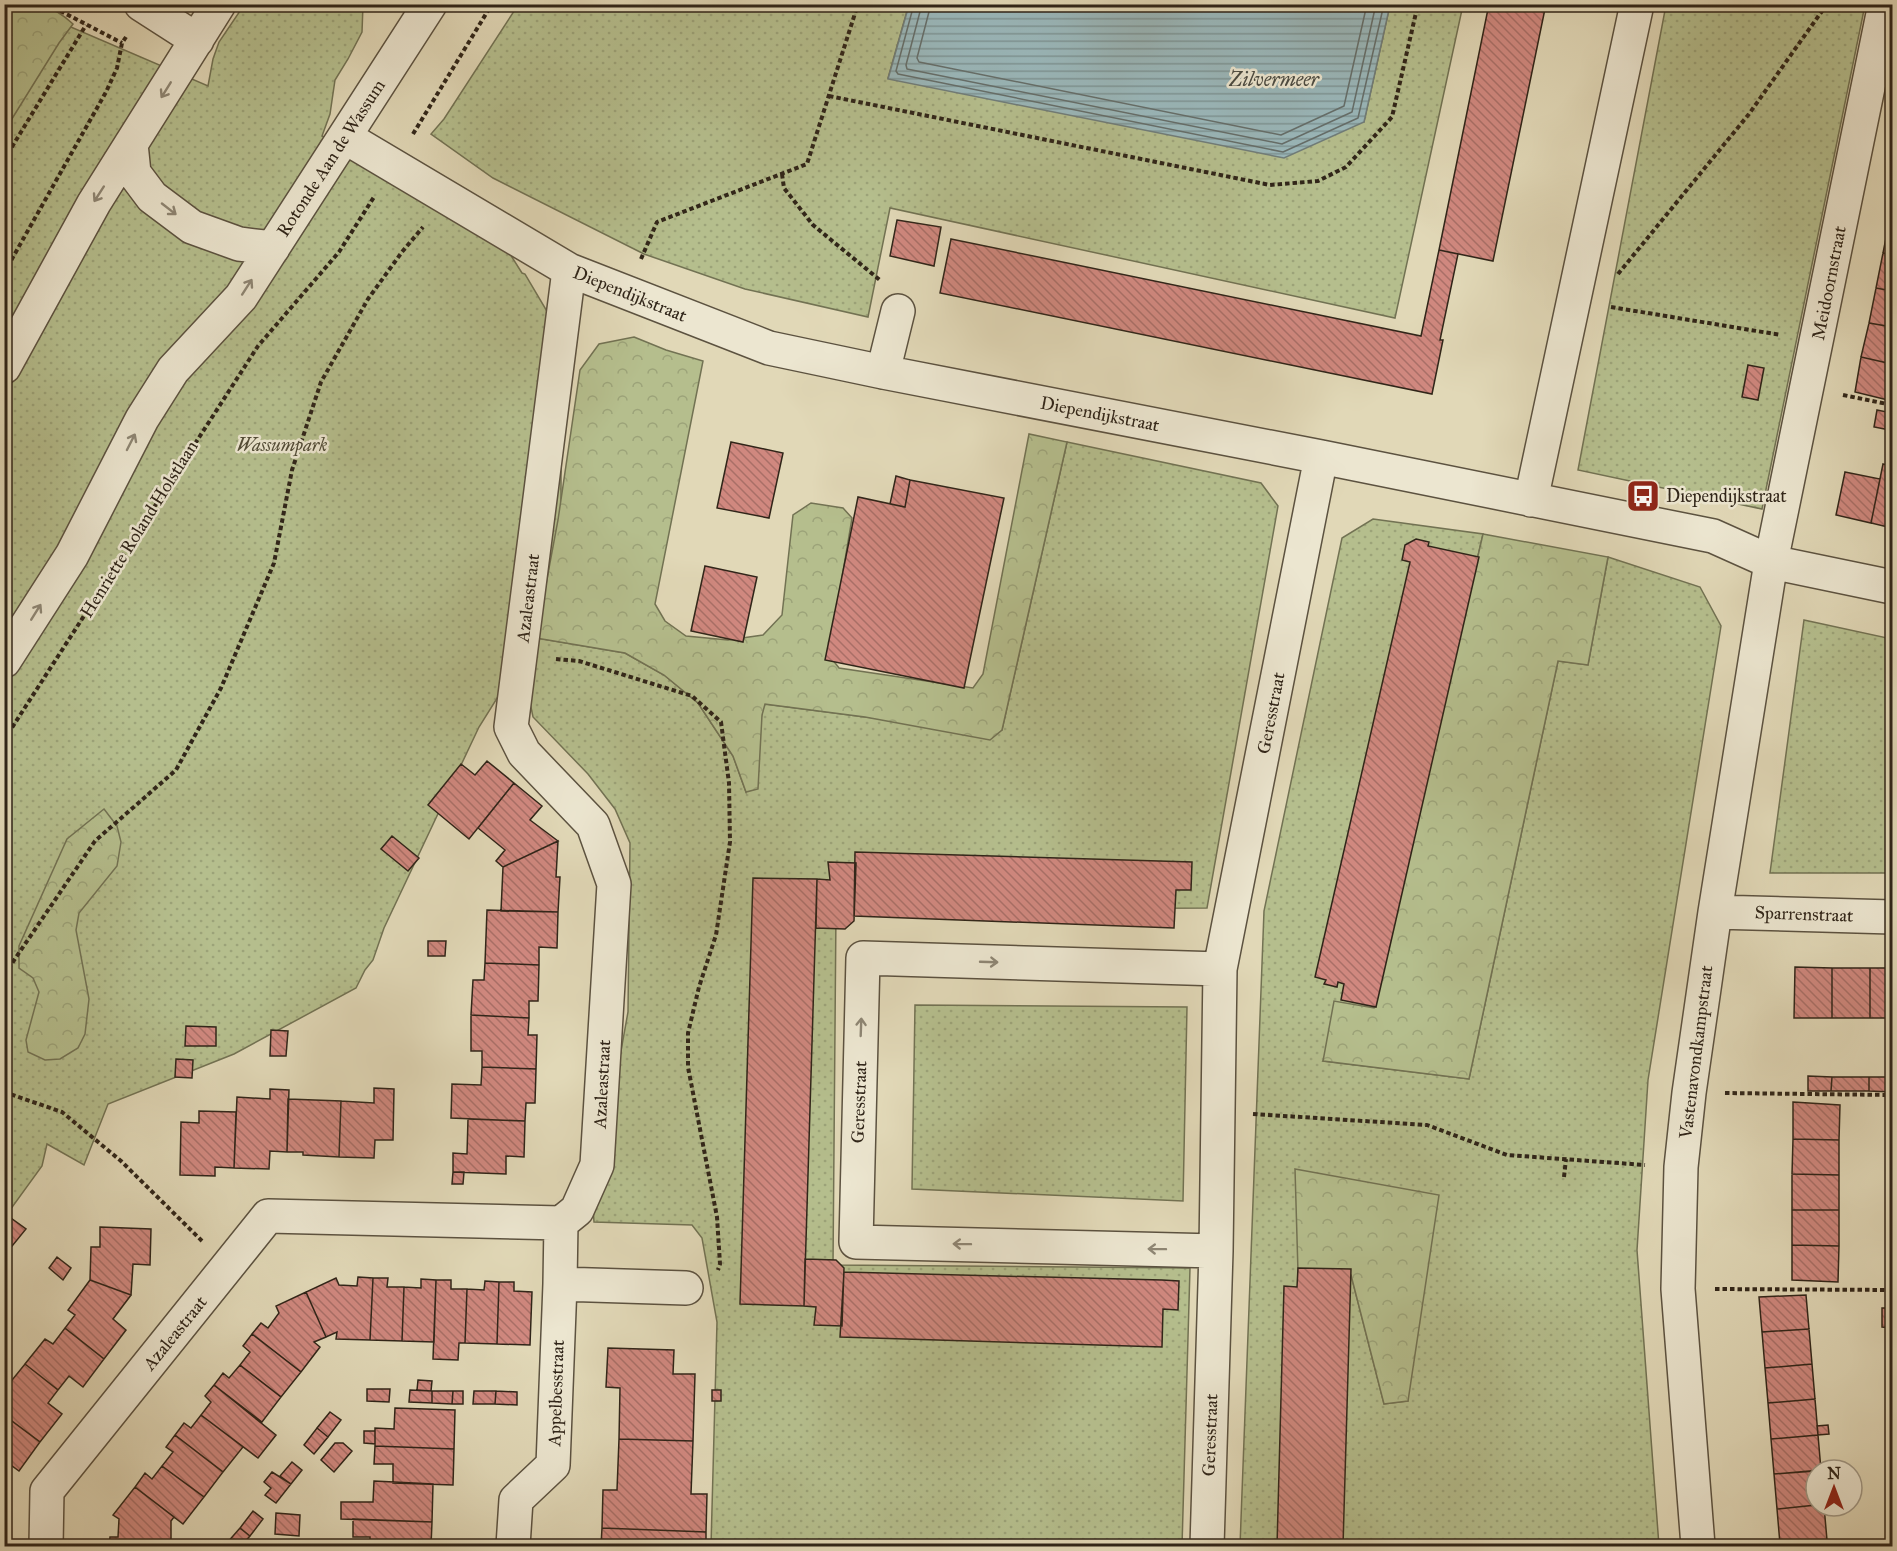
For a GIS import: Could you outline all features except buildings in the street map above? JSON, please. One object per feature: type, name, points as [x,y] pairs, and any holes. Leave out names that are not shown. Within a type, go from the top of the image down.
[{"type":"street","points":[[141,4],[197,40]]},
{"type":"street","points":[[4,367],[94,203],[219,4]]},
{"type":"street","points":[[405,4],[408,38]]},
{"type":"street","points":[[408,38],[430,4]]},
{"type":"street","points":[[1531,500],[1637,4]]},
{"type":"street","name":"Meidoornstraat","points":[[1771,562],[1885,4]]},
{"type":"street","name":"Rotonde Aan de Wassum","points":[[131,144],[134,173],[152,197],[192,227],[239,244],[273,248],[408,38]]},
{"type":"street","name":"Diependijkstraat","points":[[345,137],[569,270],[769,348],[1713,536],[1771,562],[1893,587]]},
{"type":"street","points":[[4,662],[72,555],[142,419],[174,370],[240,297],[273,248]]},
{"type":"street","name":"Azaleastraat","points":[[46,1546],[47,1491],[268,1215],[561,1223],[577,1210],[597,1165],[614,884],[593,825],[524,753],[512,727],[569,270]]},
{"type":"street","points":[[883,372],[898,311]]},
{"type":"street","name":"Geresstraat","points":[[1207,1546],[1216,1251],[1220,969],[1321,457]]},
{"type":"street","name":"Vastenavondkampstraat","points":[[1698,1546],[1678,1289],[1681,1167],[1689,1093],[1715,912],[1771,562]]},
{"type":"street","name":"Sparrenstraat","points":[[1715,912],[1893,917]]},
{"type":"street","name":"Geresstraat","points":[[1216,1251],[856,1242],[863,958],[1220,969]]},
{"type":"street","name":"Appelbesstraat","points":[[513,1546],[516,1500],[553,1465],[561,1223]]},
{"type":"street","points":[[560,1284],[686,1288]]},
{"type":"path","points":[[4,273],[106,92],[117,68],[122,43],[47,4]]},
{"type":"path","points":[[626,292],[657,222],[807,164],[858,4]]},
{"type":"path","points":[[829,96],[1270,185],[1318,181],[1346,167],[1392,117],[1418,4]]},
{"type":"path","points":[[1616,277],[1749,114],[1827,4]]},
{"type":"path","points":[[394,166],[492,5]]},
{"type":"path","points":[[4,160],[86,25]]},
{"type":"path","name":"Henriette Roland Holstlaan","points":[[4,740],[208,420],[258,346],[339,252],[394,166]]},
{"type":"path","points":[[782,174],[784,188],[813,225],[893,291],[898,311]]},
{"type":"path","points":[[4,975],[95,841],[176,770],[221,688],[274,563],[292,470],[321,382],[368,299],[402,252],[448,199]]},
{"type":"path","points":[[1574,301],[1817,342]]},
{"type":"path","points":[[1808,388],[1893,405]]},
{"type":"path","points":[[520,655],[579,661],[692,696],[721,722],[729,783],[730,842],[716,935],[699,987],[688,1033],[688,1067],[717,1218],[720,1264],[718,1273]]},
{"type":"path","points":[[4,1092],[62,1112],[121,1161],[228,1266]]},
{"type":"path","points":[[1689,1093],[1893,1095]]},
{"type":"path","points":[[1218,1112],[1427,1125],[1507,1155],[1681,1167]]},
{"type":"path","points":[[1564,1177],[1566,1159]]},
{"type":"path","points":[[1678,1289],[1893,1290]]},
{"type":"green space","points":[[5,4],[25,4],[49,8],[73,24],[5,130]]},
{"type":"green space","points":[[909,4],[888,78],[1364,122],[1390,5],[1463,5],[1395,318],[890,208],[868,317],[745,289],[644,254],[493,178],[431,134],[444,119],[518,5]]},
{"type":"green space","name":"Wassumpark","points":[[5,5],[29,9],[208,86],[219,42],[244,5],[363,5],[362,32],[335,80],[330,114],[322,136],[479,205],[522,273],[525,274],[561,335],[561,596],[479,727],[384,928],[373,960],[356,988],[234,1054],[108,1104],[84,1165],[47,1144],[42,1166],[5,1217]]},
{"type":"green space","points":[[1666,5],[1865,5],[1762,509],[1578,470]]},
{"type":"green space","points":[[634,337],[703,361],[655,604],[665,621],[686,636],[728,640],[763,635],[782,615],[793,515],[811,503],[843,508],[852,518],[829,655],[839,668],[973,688],[983,674],[1029,434],[1067,442],[1002,730],[990,740],[865,717],[765,704],[762,715],[758,789],[746,792],[733,756],[698,703],[664,675],[625,653],[536,638],[558,520],[580,370],[599,344]]},
{"type":"green space","points":[[1067,442],[1261,483],[1278,506],[1207,908],[836,910],[833,1265],[1190,1268],[1182,1546],[711,1546],[717,1322],[702,1238],[692,1225],[594,1222],[592,1193],[597,1184],[628,1012],[630,843],[615,809],[588,774],[533,717],[527,688],[536,638],[625,653],[664,675],[698,703],[733,756],[746,792],[764,704],[865,717],[1002,730]]},
{"type":"green space","points":[[1373,519],[1483,534],[1374,1008],[1323,1061],[1469,1079],[1558,661],[1588,665],[1608,557],[1700,587],[1721,626],[1648,1080],[1637,1250],[1659,1546],[1240,1546],[1264,911],[1342,538]],"holes":[[[1351,1275],[1408,1401],[1384,1404]]]},
{"type":"green space","points":[[1483,534],[1608,557],[1588,665],[1558,661],[1469,1079],[1323,1061],[1334,1001],[1374,1008]]},
{"type":"green space","points":[[1804,620],[1892,639],[1892,873],[1770,873]]},
{"type":"green space","points":[[104,809],[117,826],[121,842],[117,866],[79,913],[76,930],[89,999],[85,1034],[78,1048],[60,1059],[45,1060],[28,1052],[26,1040],[39,992],[33,978],[19,968],[19,946],[67,839]]},
{"type":"green space","points":[[915,1005],[1187,1007],[1183,1201],[912,1189]]},
{"type":"green space","points":[[1295,1169],[1439,1195],[1408,1401],[1384,1404],[1351,1275],[1298,1272]]},
{"type":"water","name":"Zilvermeer","points":[[909,4],[1390,5],[1364,122],[1284,158],[888,79]]},
{"type":"place","name":"Diependijkstraat","points":[[1643,496]]}]
